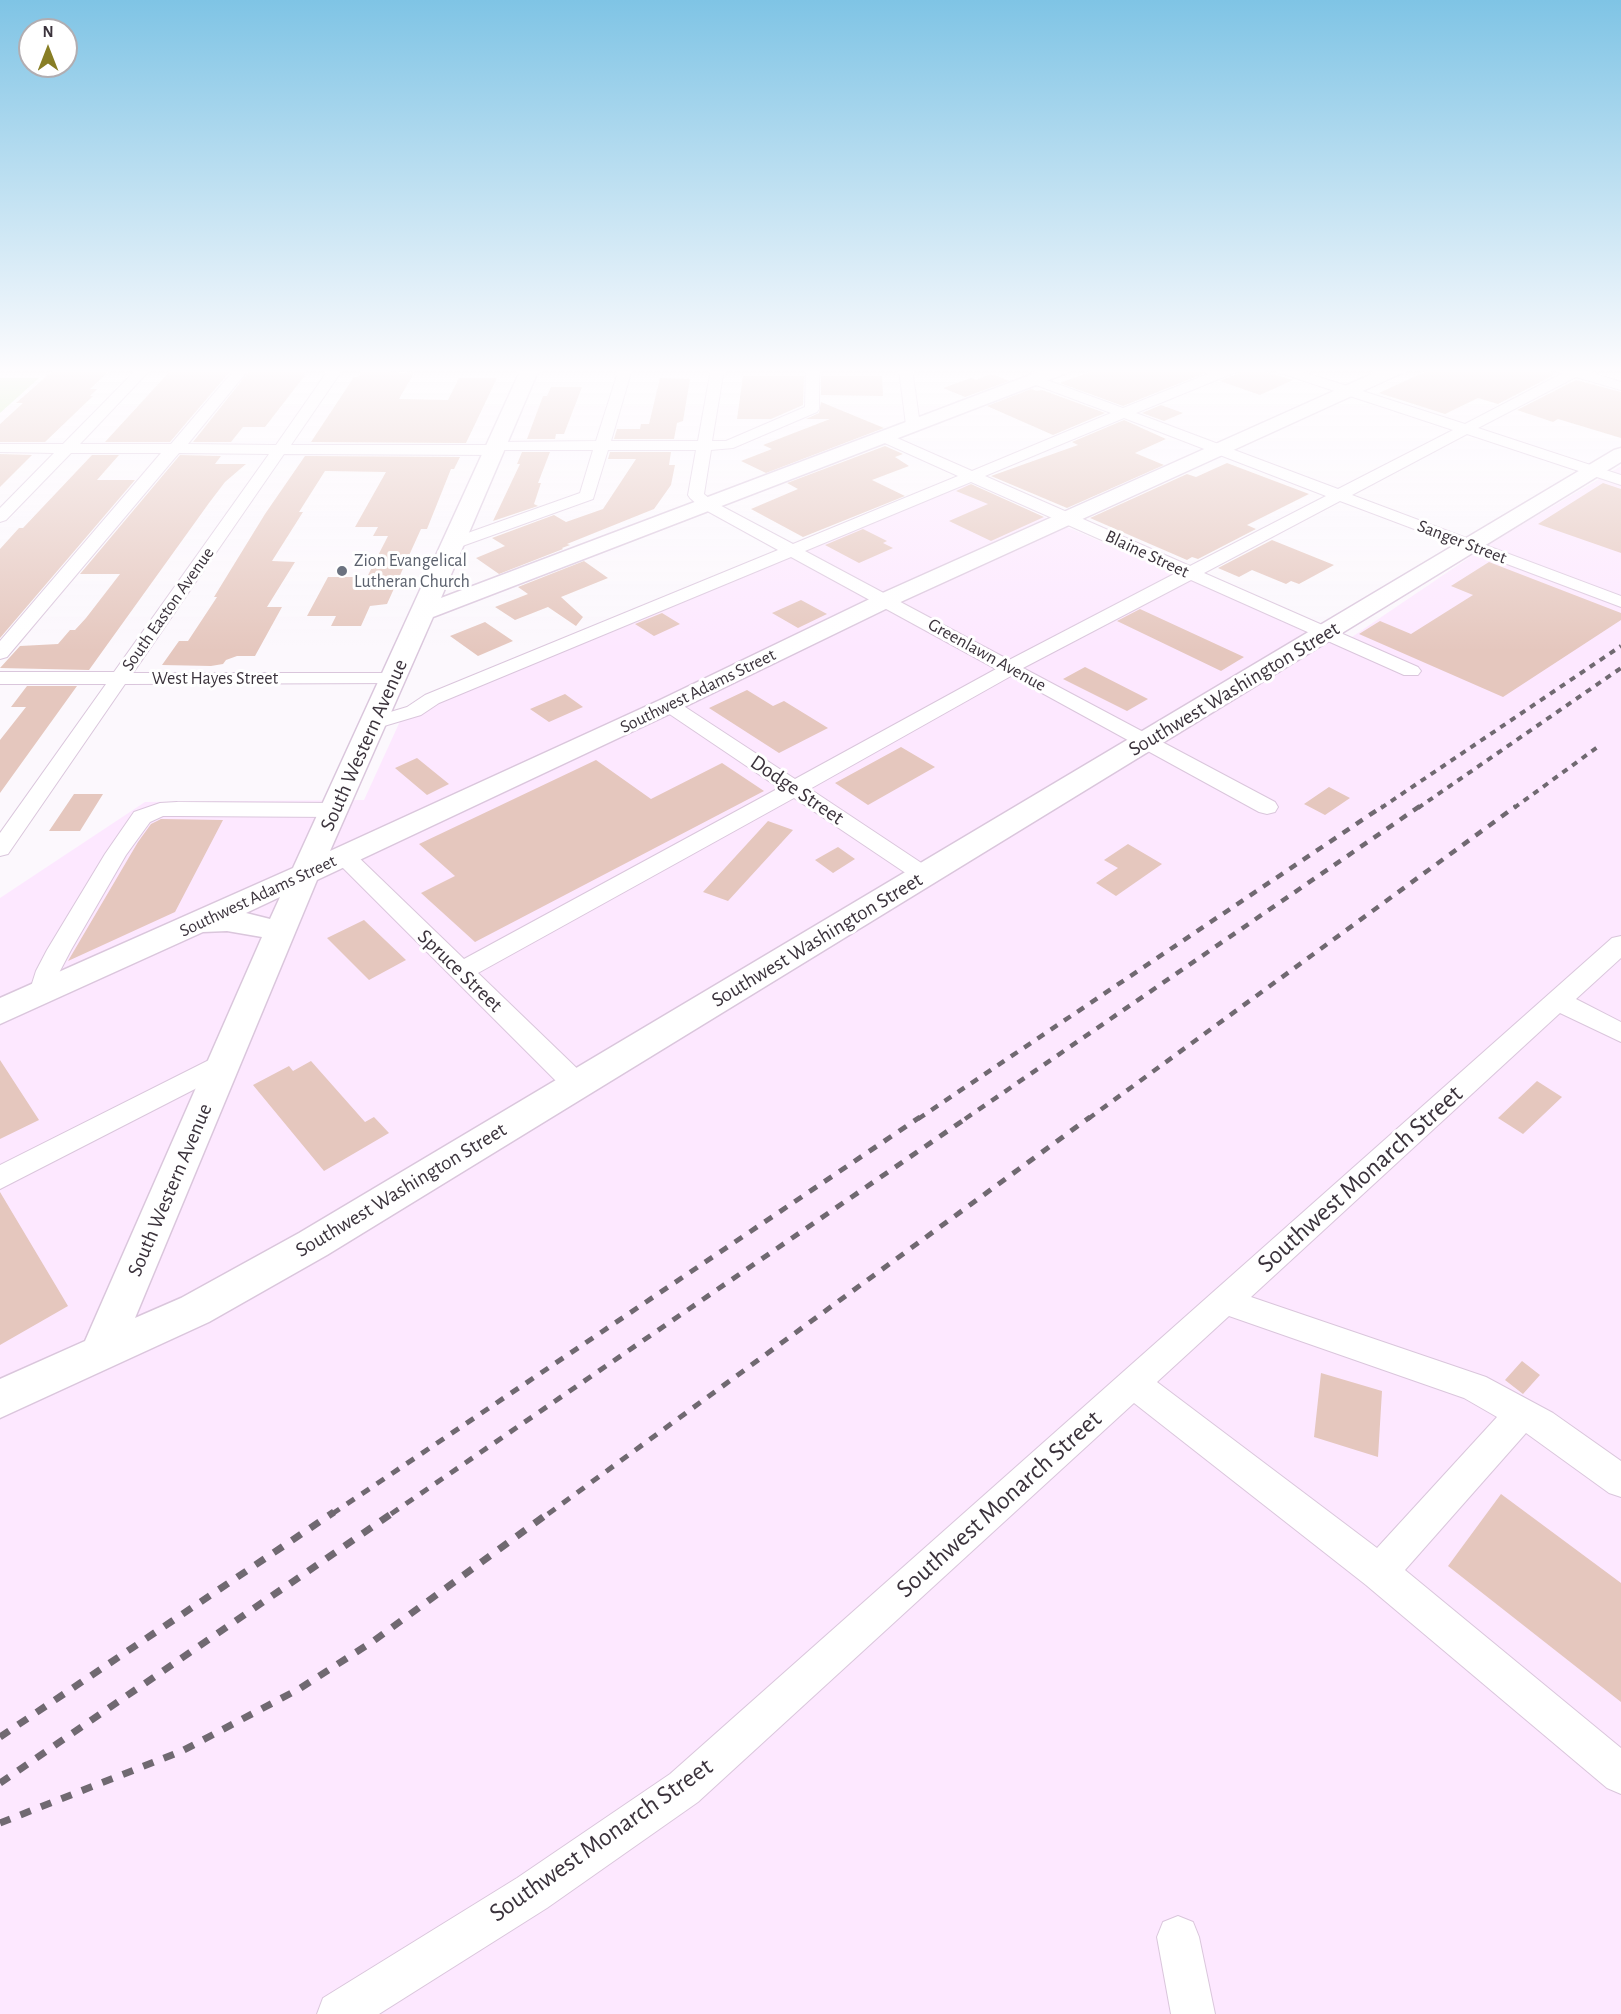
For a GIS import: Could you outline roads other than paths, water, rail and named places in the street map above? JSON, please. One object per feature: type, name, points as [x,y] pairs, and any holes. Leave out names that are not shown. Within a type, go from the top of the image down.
[{"type":"main road","name":"South Western Avenue","points":[[100,1353],[305,874],[489,463]]},
{"type":"main road","points":[[423,613],[814,463]]},
{"type":"main road","name":"Southwest Adams Street","points":[[0,1012],[192,926],[669,705],[886,600],[1191,463]]},
{"type":"main road","name":"Southwest Washington Street","points":[[0,1399],[185,1315],[357,1218],[1607,463]]},
{"type":"main road","points":[[192,926],[227,921],[246,923],[281,932]]},
{"type":"street","points":[[0,517],[52,463]]},
{"type":"street","points":[[0,653],[163,463]]},
{"type":"street","name":"South Easton Avenue","points":[[0,849],[270,463]]},
{"type":"street","points":[[454,544],[587,496],[597,463]]},
{"type":"street","points":[[702,463],[696,495],[706,504]]},
{"type":"street","name":"Blaine Street","points":[[943,463],[1411,671]]},
{"type":"street","points":[[374,723],[414,711],[432,699],[1004,463]]},
{"type":"street","name":"Sanger Street","points":[[1254,463],[1621,602]]},
{"type":"street","points":[[461,971],[999,677],[1010,668],[1402,463]]},
{"type":"street","points":[[1570,463],[1621,480]]},
{"type":"street","name":"Greenlawn Avenue","points":[[706,504],[1266,807]]},
{"type":"street","name":"West Hayes Street","points":[[0,678],[393,679]]},
{"type":"street","name":"Dodge Street","points":[[669,705],[924,875]]},
{"type":"street","points":[[42,993],[48,971],[59,950],[116,854],[142,817],[160,810],[177,809],[334,810]]},
{"type":"street","name":"Spruce Street","points":[[344,856],[577,1085]]},
{"type":"street","name":"Southwest Monarch Street","points":[[339,2014],[532,1893],[684,1788],[1621,944]]},
{"type":"street","points":[[1558,1001],[1621,1033]]},
{"type":"street","points":[[0,1178],[225,1062]]},
{"type":"street","points":[[1224,1301],[1474,1387],[1541,1424],[1621,1481]]},
{"type":"street","points":[[1133,1383],[1379,1572],[1621,1774]]},
{"type":"street","points":[[1379,1572],[1522,1413]]},
{"type":"street","points":[[1178,1937],[1193,2014]]},
{"type":"railway","points":[[1381,808],[1621,646]]},
{"type":"railway","points":[[1418,808],[1621,668]]},
{"type":"railway","points":[[1514,808],[1599,746]]},
{"type":"railway","points":[[918,1119],[1383,806]]},
{"type":"railway","points":[[965,1119],[1420,806]]},
{"type":"railway","points":[[1088,1119],[1516,806]]},
{"type":"railway","points":[[332,1514],[920,1117]]},
{"type":"railway","points":[[391,1514],[968,1117]]},
{"type":"railway","points":[[548,1514],[1090,1117]]},
{"type":"railway","points":[[0,1737],[334,1512]]},
{"type":"railway","points":[[0,1783],[394,1512]]},
{"type":"railway","points":[[0,1823],[182,1751],[299,1689],[372,1642],[550,1512]]},
{"type":"place","name":"Zion Evangelical Lutheran Church","points":[[342,571]]}]
